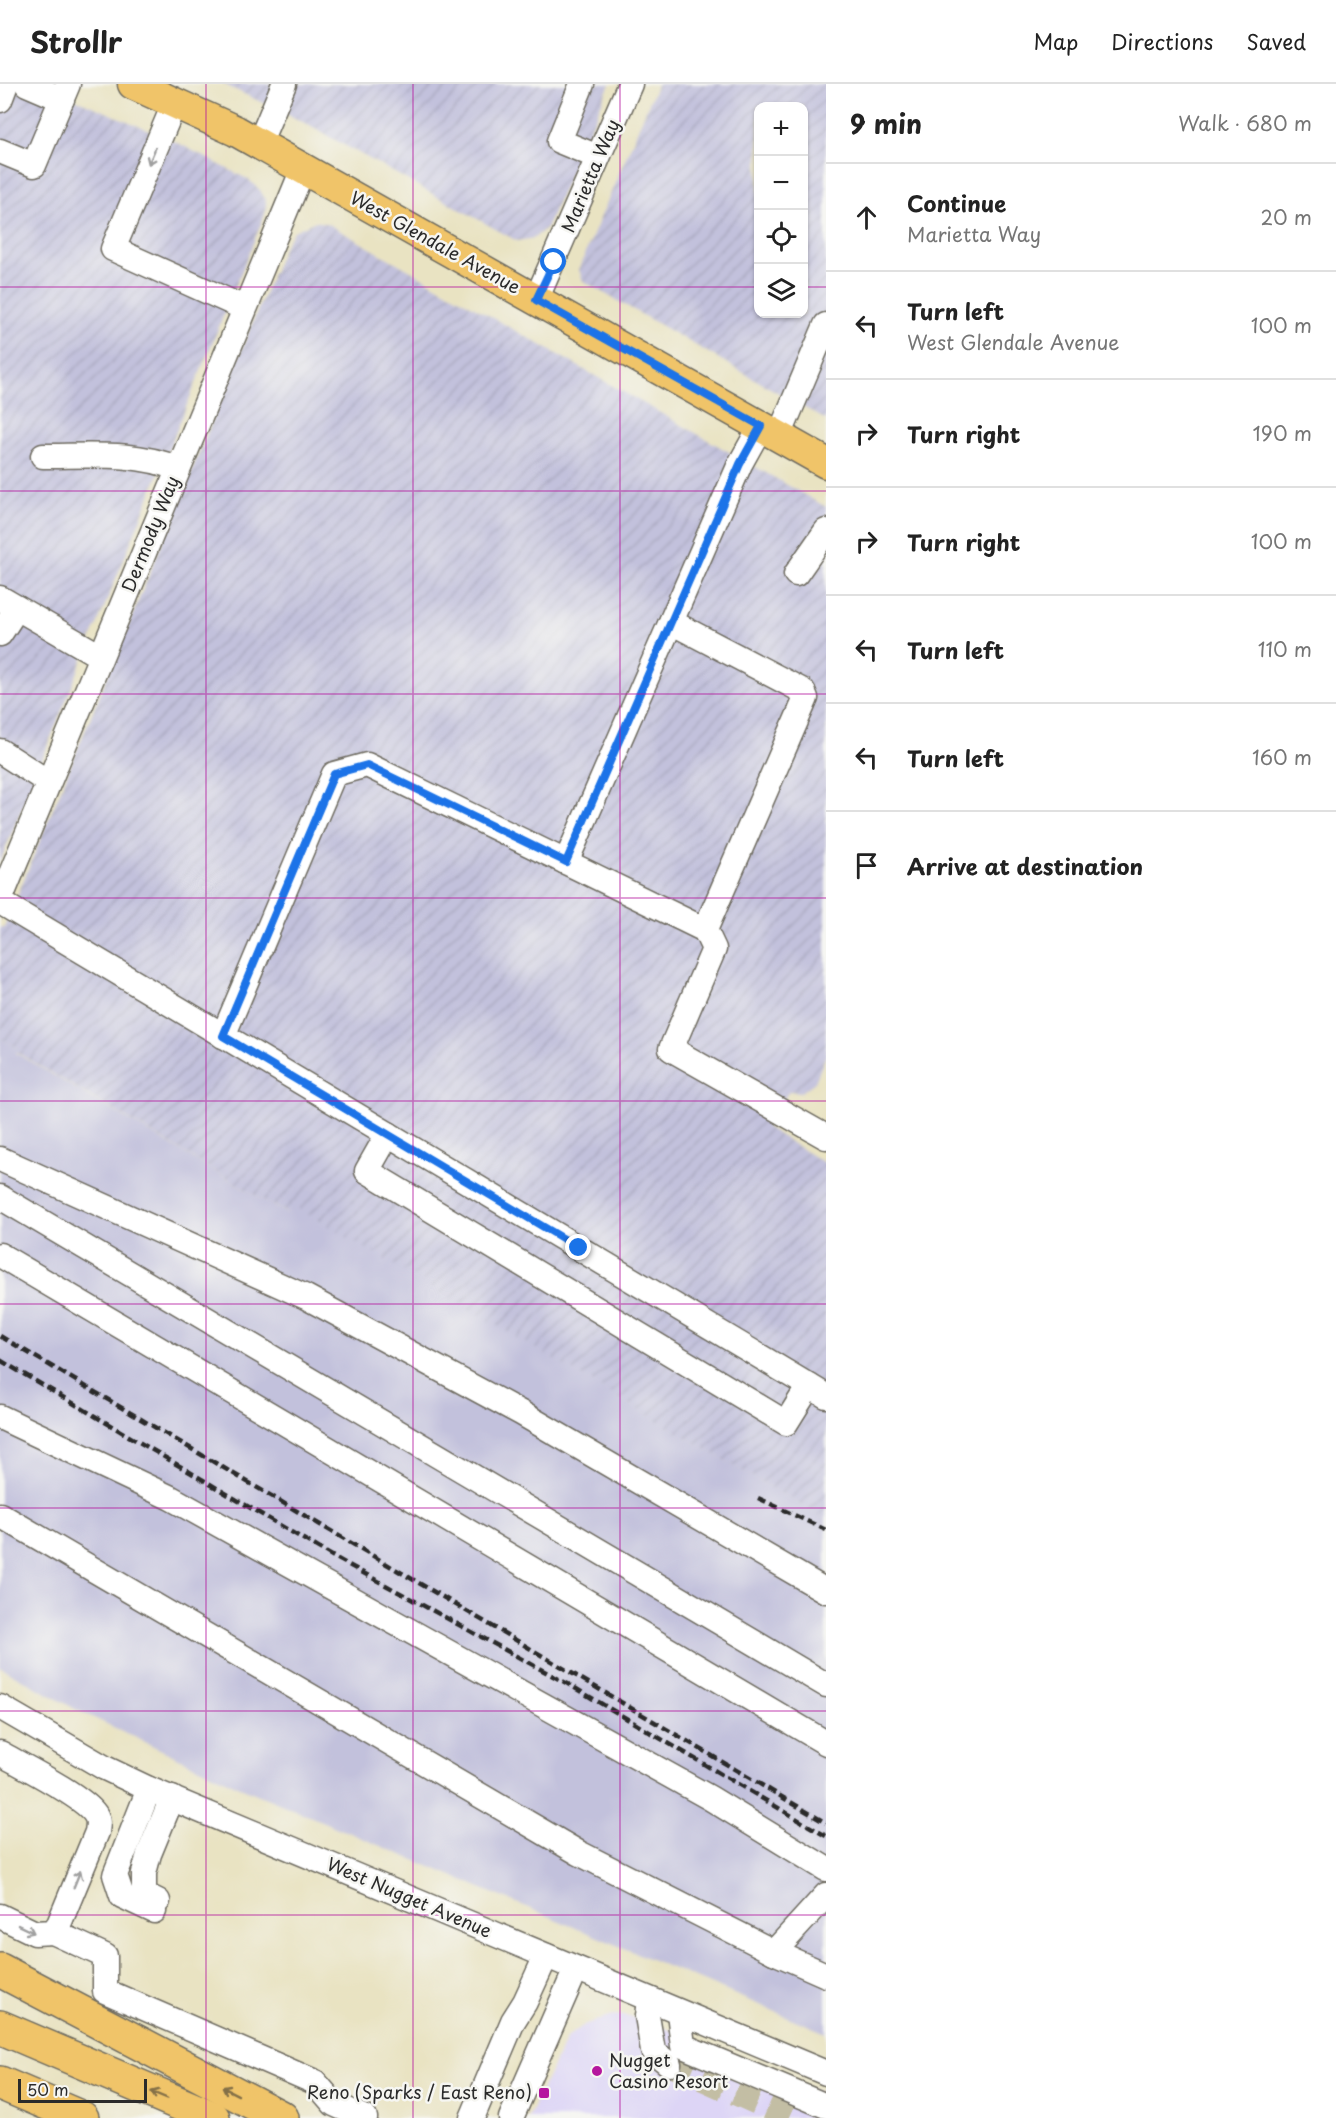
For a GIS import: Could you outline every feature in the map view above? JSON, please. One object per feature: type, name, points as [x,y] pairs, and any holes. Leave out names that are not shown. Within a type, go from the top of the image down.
[{"type":"highway","points":[[0,1970],[282,2118]]},
{"type":"highway","points":[[0,2027],[213,2118]]},
{"type":"highway","points":[[0,2083],[82,2118]]},
{"type":"main road","name":"West Glendale Avenue","points":[[133,84],[175,102],[259,144],[826,463]]},
{"type":"street","points":[[0,100],[6,84]]},
{"type":"street","points":[[0,151],[34,165],[65,91],[27,84]]},
{"type":"street","points":[[259,144],[284,84]]},
{"type":"street","points":[[582,84],[559,141],[598,157]]},
{"type":"street","name":"Marietta Way","points":[[536,300],[630,84]]},
{"type":"street","points":[[175,102],[113,249],[244,308]]},
{"type":"street","name":"Dermody Way","points":[[0,901],[303,169]]},
{"type":"street","points":[[566,862],[740,464],[770,431],[826,325]]},
{"type":"street","points":[[44,456],[110,456],[162,462],[178,469]]},
{"type":"street","points":[[796,574],[826,531]]},
{"type":"street","points":[[0,634],[8,603],[100,656]]},
{"type":"street","points":[[671,621],[803,691],[806,698],[705,930]]},
{"type":"street","points":[[0,752],[48,782]]},
{"type":"street","points":[[223,1036],[334,774],[367,765],[705,930],[714,949],[671,1049],[778,1111],[824,1128]]},
{"type":"street","points":[[0,901],[817,1391],[786,1423],[368,1170],[388,1134]]},
{"type":"street","points":[[0,1159],[306,1297],[520,1413],[826,1591]]},
{"type":"street","points":[[0,1197],[826,1684]]},
{"type":"street","points":[[0,1255],[826,1743]]},
{"type":"street","points":[[0,1417],[171,1498],[710,1798],[826,1869]]},
{"type":"street","points":[[0,1515],[579,1853],[774,1952],[826,1975]]},
{"type":"street","name":"West Nugget Avenue","points":[[0,1707],[96,1764],[149,1789],[826,2073]]},
{"type":"street","points":[[0,1753],[66,1792],[94,1812],[98,1822],[97,1832],[59,1924],[53,1932]]},
{"type":"street","points":[[149,1789],[115,1875],[122,1896],[156,1906],[144,1894],[144,1873],[172,1798]]},
{"type":"street","points":[[774,1952],[826,1895]]},
{"type":"street","points":[[0,1916],[34,1933],[53,1932],[105,1956],[105,1991],[315,2082],[334,2104],[365,2118]]},
{"type":"street","points":[[472,2118],[513,2021],[525,2002],[546,1956]]},
{"type":"street","points":[[511,2118],[576,1969]]},
{"type":"street","points":[[649,2000],[647,2016],[653,2051],[669,2064]]},
{"type":"street","points":[[678,2012],[683,2046],[826,2106]]},
{"type":"shaded area","points":[[0,84],[40,84],[172,140],[249,180],[260,190],[266,201],[265,214],[0,862]]},
{"type":"shaded area","points":[[223,84],[610,84],[546,228],[534,238],[517,241],[301,121]]},
{"type":"shaded area","points":[[657,84],[826,84],[826,420],[583,281],[579,270]]},
{"type":"shaded area","points":[[316,221],[328,224],[826,507],[826,1055],[815,1082],[801,1092],[789,1091],[766,1127],[826,1164],[826,1520],[292,1206],[288,1213],[265,1201],[16,1052],[18,1048],[0,1038],[0,927],[4,928],[284,246],[294,231]]},
{"type":"shaded area","points":[[0,1038],[18,1048],[16,1053],[265,1201],[287,1213],[292,1205],[826,1520],[826,2033],[240,1787],[77,1710],[0,1667]]},
{"type":"shaded area","name":"Nugget Casino Resort","points":[[616,2015],[643,2019],[826,2095],[826,2118],[528,2118],[567,2037],[586,2024]]},
{"type":"tunnel","points":[[669,2064],[791,2118]]},
{"type":"railway","points":[[0,1336],[826,1823]]},
{"type":"railway","points":[[0,1360],[332,1556],[568,1684],[826,1836]]},
{"type":"railway","points":[[758,1498],[826,1530]]},
{"type":"place","name":"Nugget Casino Resort","points":[[597,2071]]},
{"type":"place","name":"Reno (Sparks / East Reno)","points":[[544,2093]]},
{"type":"route","points":[[554,262],[536,300],[761,426],[740,464],[566,862],[367,765],[334,774],[223,1036],[579,1248]]}]
